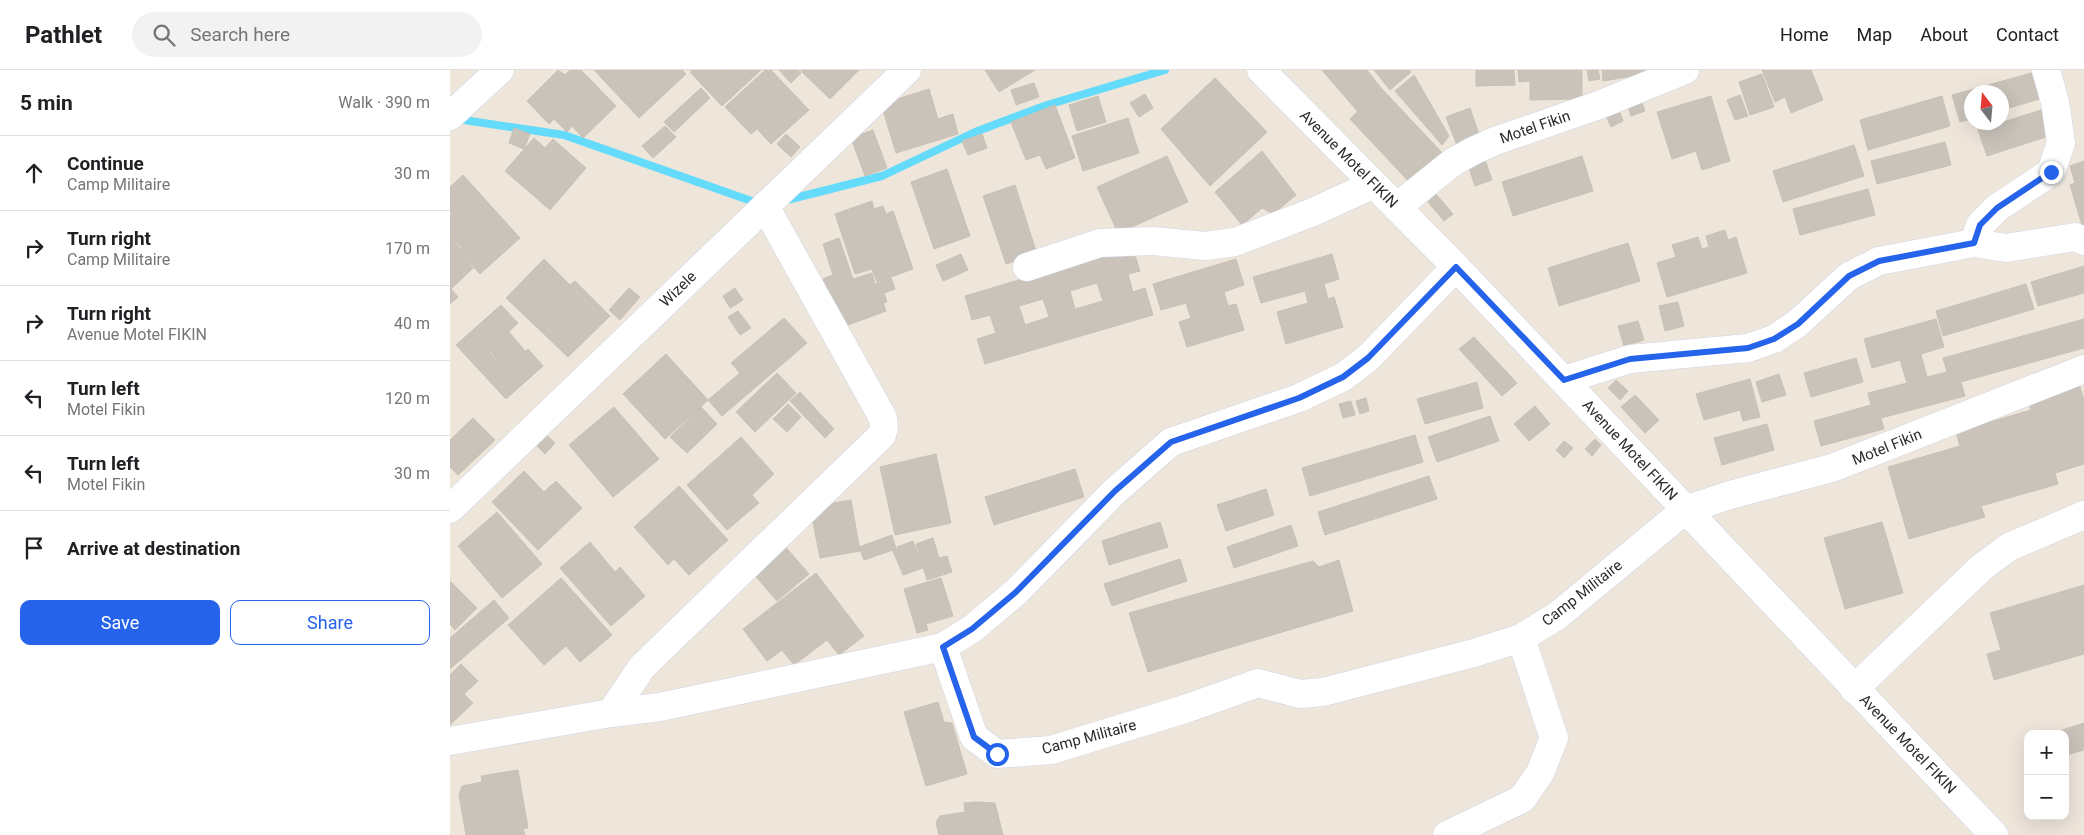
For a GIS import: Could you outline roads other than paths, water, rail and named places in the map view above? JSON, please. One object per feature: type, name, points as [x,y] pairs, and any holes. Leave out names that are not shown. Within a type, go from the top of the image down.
[{"type":"street","points":[[450,116],[500,70]]},
{"type":"street","name":"Wizele","points":[[450,508],[907,70]]},
{"type":"street","name":"Avenue Motel FIKIN","points":[[1261,70],[1456,267],[1994,835]]},
{"type":"street","name":"Motel Fikin","points":[[1397,207],[1453,162],[1495,141],[1599,105],[1685,70]]},
{"type":"street","points":[[1974,243],[1980,225],[1997,208],[2051,172],[2061,143],[2055,102],[2046,70]]},
{"type":"street","points":[[1027,267],[1100,243],[1153,241],[1205,246],[1235,242],[1313,212],[1372,184]]},
{"type":"street","points":[[611,713],[642,667],[882,435],[884,427],[883,418],[765,206]]},
{"type":"street","points":[[1564,380],[1630,359],[1748,348],[1774,339],[1798,324],[1849,276],[1879,261],[1974,243],[2006,248],[2075,237],[2084,241]]},
{"type":"street","points":[[450,741],[611,713],[660,707],[943,647],[972,629],[1016,592],[1115,491],[1171,442],[1299,398],[1343,377],[1368,358],[1456,267]]},
{"type":"street","name":"Motel Fikin","points":[[1685,510],[1730,495],[1832,468],[2084,369]]},
{"type":"street","name":"Camp Militaire","points":[[943,647],[974,737],[997,754],[1050,750],[1185,709],[1258,683],[1300,694],[1323,692],[1474,653],[1520,638],[1557,616],[1685,510]]},
{"type":"street","points":[[1854,689],[1982,567],[2009,547],[2084,515]]},
{"type":"street","points":[[1447,835],[1522,798],[1540,773],[1554,738],[1520,638]]},
{"type":"waterway","points":[[783,201],[882,176],[975,132],[1047,105],[1165,70]]},
{"type":"waterway","points":[[457,119],[564,135],[760,204]]}]
